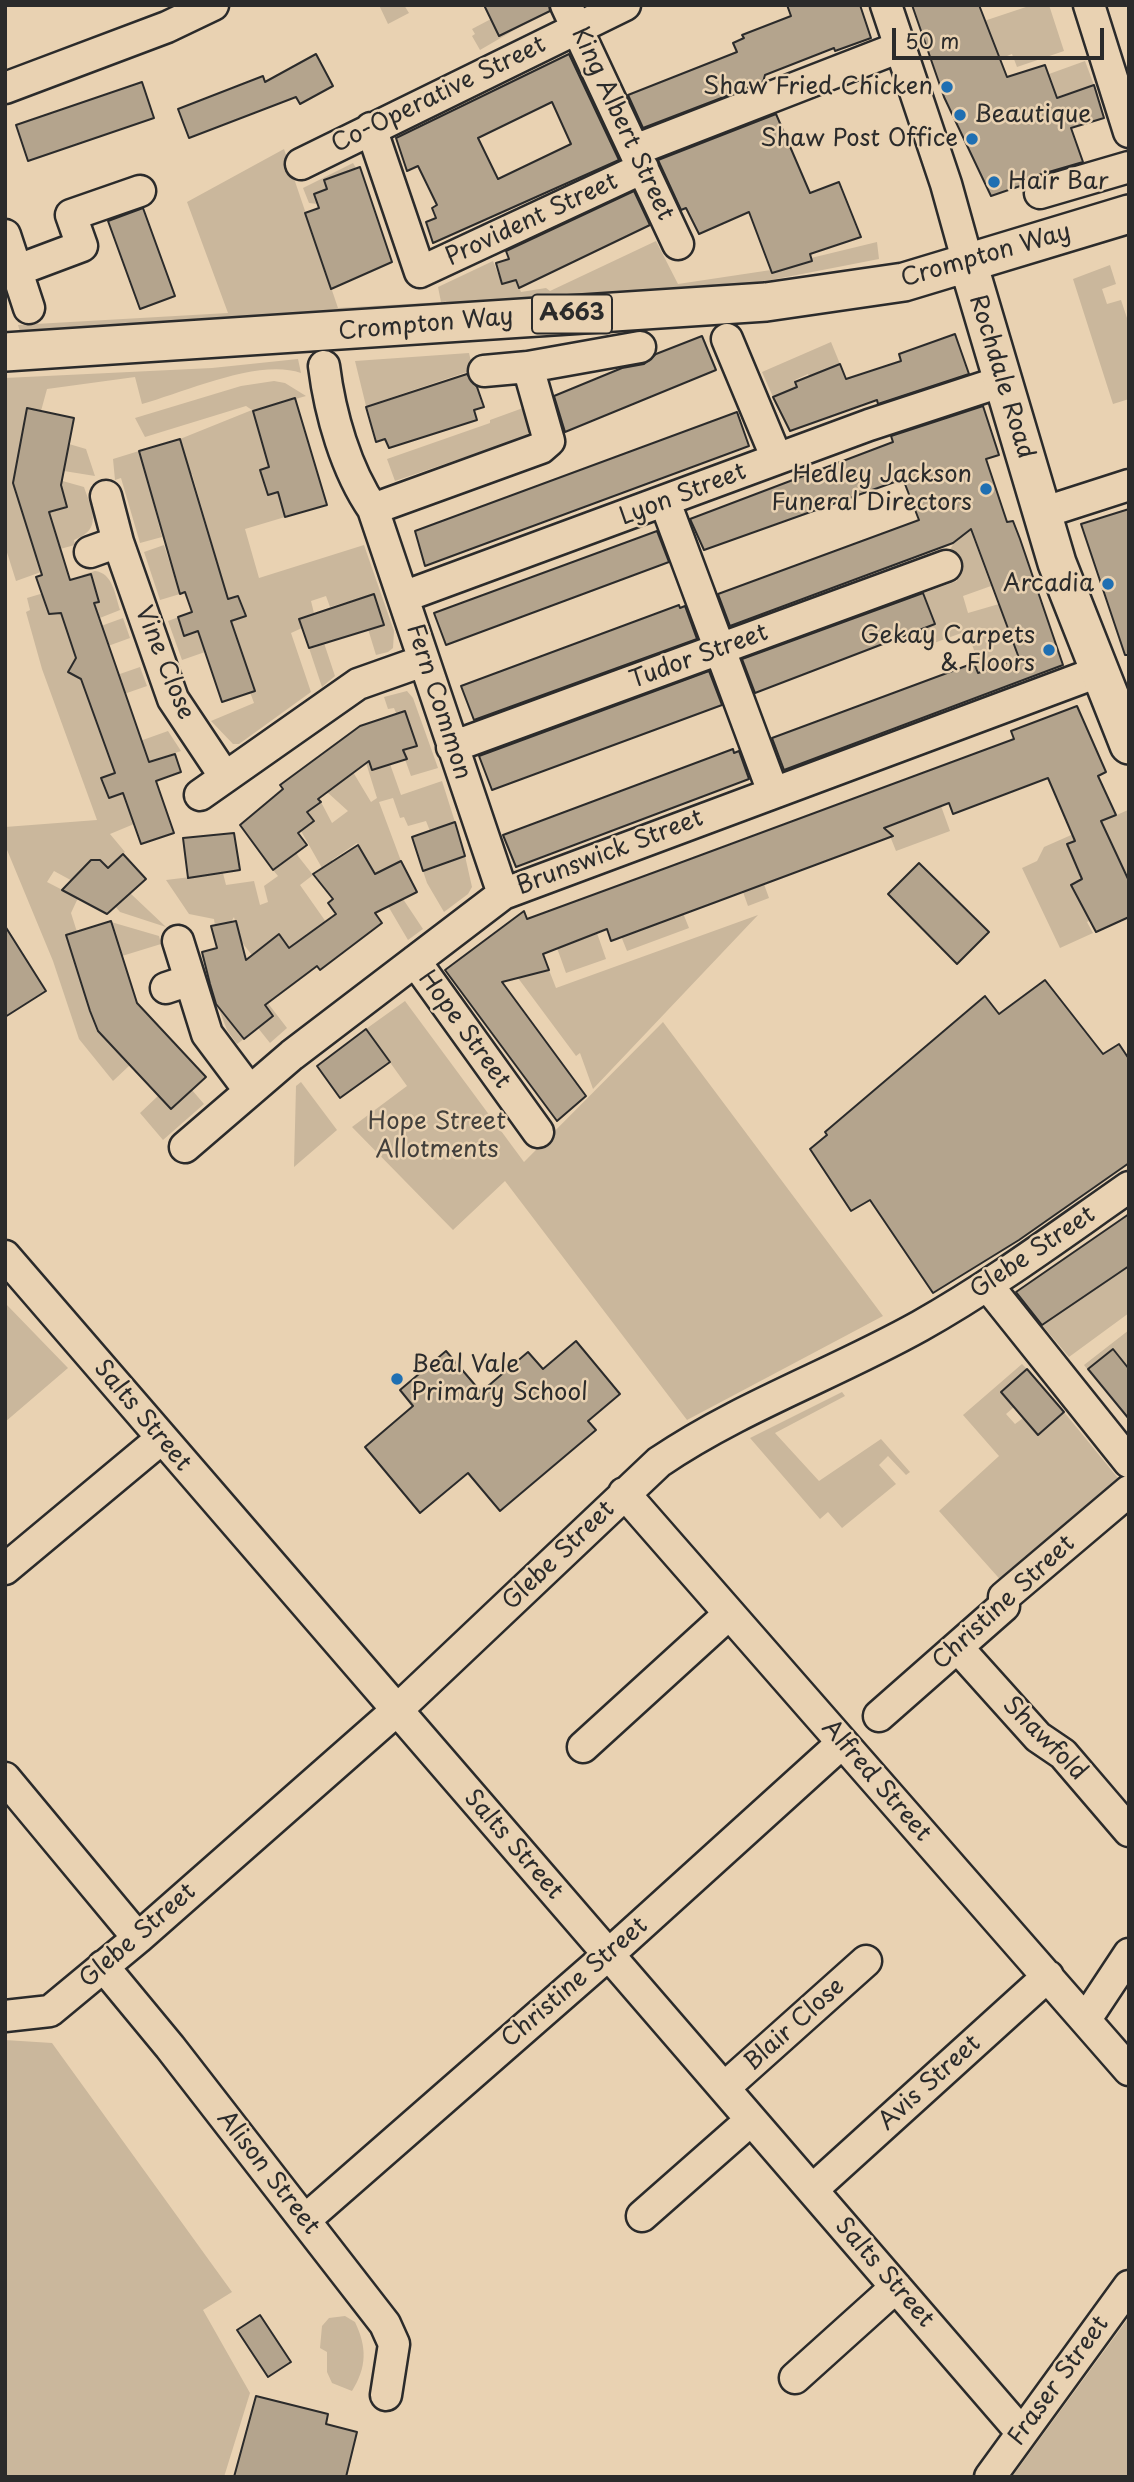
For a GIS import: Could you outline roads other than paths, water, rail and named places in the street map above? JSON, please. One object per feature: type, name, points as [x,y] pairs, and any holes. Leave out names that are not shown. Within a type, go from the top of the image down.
[{"type":"main road","name":"Crompton Way","points":[[5,352],[766,302],[904,282],[1129,214]]},
{"type":"main road","name":"Rochdale Road","points":[[968,263],[1057,563],[1129,745]]},
{"type":"street","points":[[5,88],[167,27],[213,5]]},
{"type":"street","name":"Co-Operative Street","points":[[301,164],[571,16],[625,5]]},
{"type":"street","name":"Rochdale Road","points":[[886,5],[946,184],[968,263]]},
{"type":"street","points":[[1089,5],[1129,132]]},
{"type":"street","name":"King Albert Street","points":[[571,16],[678,244]]},
{"type":"street","name":"Provident Street","points":[[371,128],[420,272],[639,159],[900,47]]},
{"type":"street","points":[[1040,193],[1129,167]]},
{"type":"street","points":[[18,270],[82,246],[71,215],[139,191]]},
{"type":"street","points":[[5,235],[29,307]]},
{"type":"street","points":[[727,339],[777,459]]},
{"type":"street","points":[[484,371],[528,367],[640,347]]},
{"type":"street","name":"Fern Common","points":[[324,366],[327,390],[357,486],[373,509],[503,894]]},
{"type":"street","points":[[373,509],[541,448],[549,441],[528,367]]},
{"type":"street","name":"Lyon Street","points":[[403,597],[777,459],[1003,381]]},
{"type":"street","points":[[1042,513],[1129,485]]},
{"type":"street","name":"Vine Close","points":[[106,496],[118,542],[173,699],[225,777]]},
{"type":"street","points":[[665,502],[773,792]]},
{"type":"street","points":[[90,552],[118,542]]},
{"type":"street","name":"Tudor Street","points":[[452,747],[946,566]]},
{"type":"street","points":[[200,795],[358,684],[423,661]]},
{"type":"street","name":"Brunswick Street","points":[[185,1147],[249,1090],[503,894],[1098,672]]},
{"type":"street","points":[[178,941],[178,984],[207,1034],[249,1090]]},
{"type":"street","name":"Hope Street","points":[[415,961],[538,1132]]},
{"type":"street","name":"Glebe Street","points":[[5,2016],[50,2011],[138,1937],[397,1710],[659,1462],[695,1438],[906,1333],[988,1286],[1129,1187]]},
{"type":"street","name":"Salts Street","points":[[5,1256],[1022,2432]]},
{"type":"street","points":[[988,1286],[1129,1462]]},
{"type":"street","points":[[5,1569],[161,1439]]},
{"type":"street","name":"Christine Street","points":[[879,1716],[1004,1606],[1004,1597],[1129,1491]]},
{"type":"street","name":"Alfred Street","points":[[624,1493],[1129,2070]]},
{"type":"street","points":[[583,1747],[729,1614]]},
{"type":"street","name":"Shawfold","points":[[958,1648],[1038,1737],[1063,1754],[1129,1831]]},
{"type":"street","name":"Christine Street","points":[[305,2220],[608,1955],[842,1743]]},
{"type":"street","points":[[5,1778],[138,1937]]},
{"type":"street","points":[[1086,2019],[1129,1954]]},
{"type":"street","name":"Blair Close","points":[[724,2088],[866,1961]]},
{"type":"street","name":"Alison Street","points":[[103,1966],[170,2047],[385,2324],[394,2344],[386,2395]]},
{"type":"street","name":"Avis Street","points":[[812,2190],[1048,1976]]},
{"type":"street","points":[[642,2216],[751,2120]]},
{"type":"street","name":"Fraser Street","points":[[990,2477],[1129,2286]]},
{"type":"street","points":[[795,2378],[896,2287]]},
{"type":"place","name":"Shaw Fried Chicken","points":[[947,87]]},
{"type":"place","name":"Beautique","points":[[960,115]]},
{"type":"place","name":"Shaw Post Office","points":[[972,139]]},
{"type":"place","name":"Hair Bar","points":[[994,182]]},
{"type":"place","name":"Hedley Jackson Funeral Directors","points":[[986,489]]},
{"type":"place","name":"Arcadia","points":[[1108,584]]},
{"type":"place","name":"Gekay Carpets & Floors","points":[[1049,650]]},
{"type":"place","name":"Beal Vale Primary School","points":[[397,1379]]},
{"type":"park label","name":"Hope Street Allotments","points":[[437,1136]]}]
